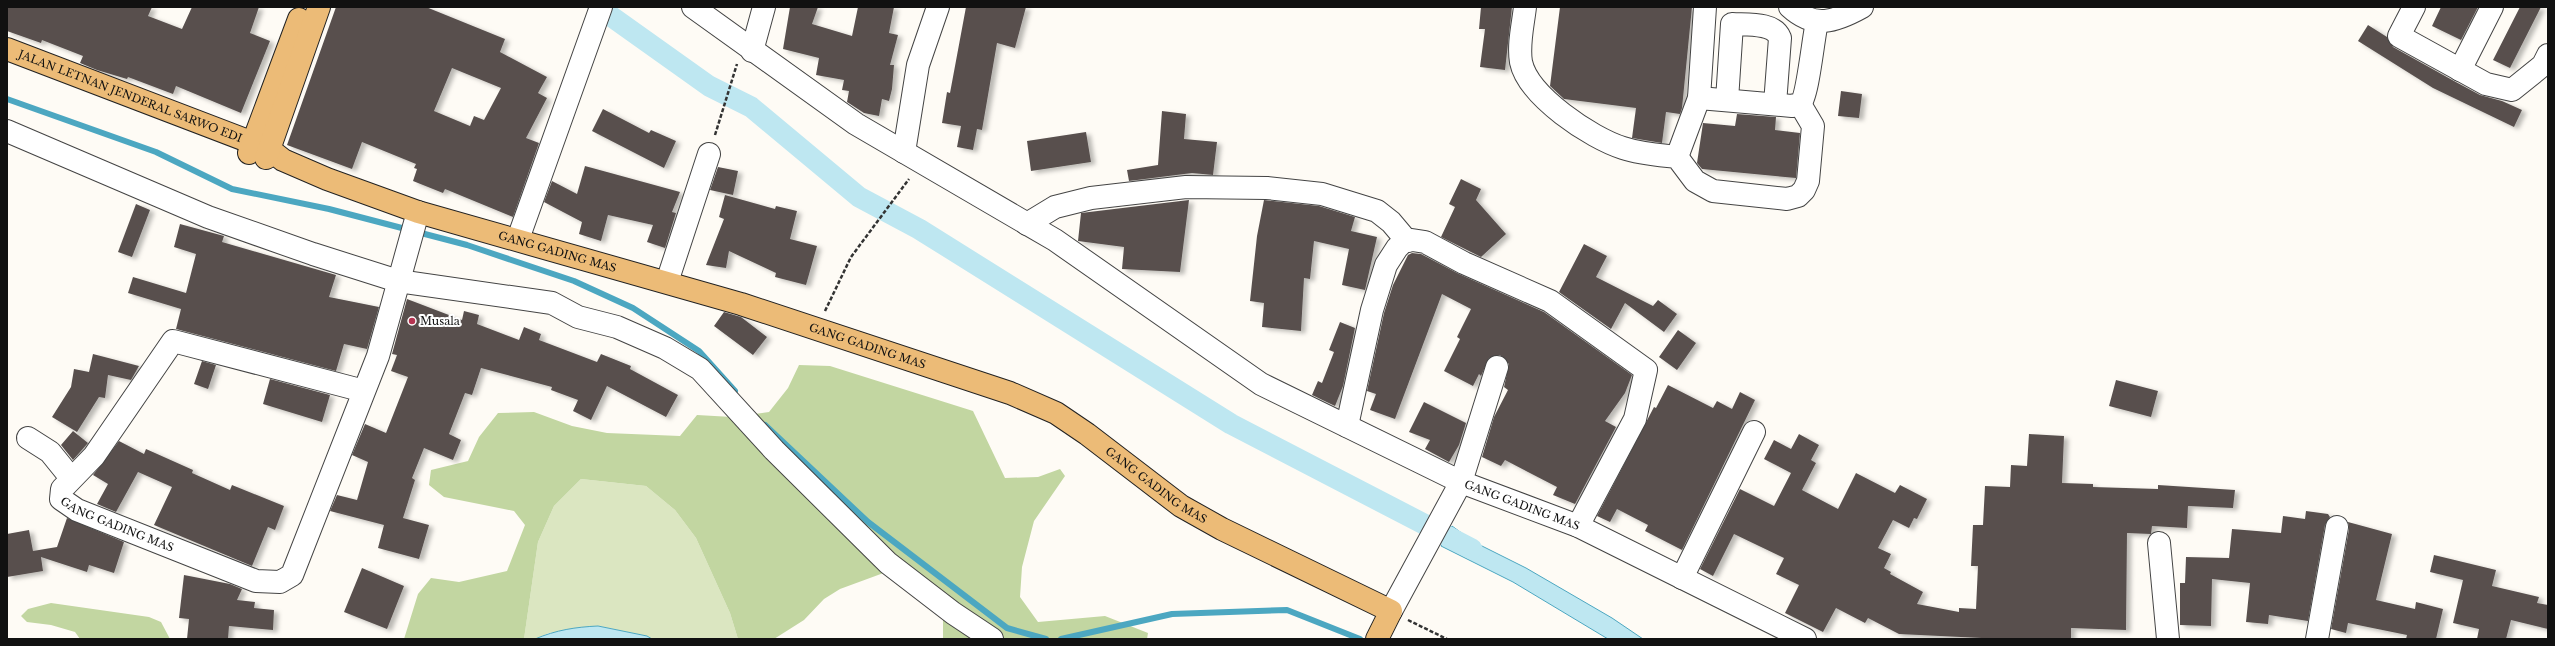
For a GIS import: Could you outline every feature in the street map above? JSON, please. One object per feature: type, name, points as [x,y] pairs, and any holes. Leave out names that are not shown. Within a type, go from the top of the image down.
[{"type":"main road","name":"JALAN LETNAN JENDERAL SARWO EDI","points":[[264,152],[303,7]]},
{"type":"main road","points":[[264,152],[319,7]]},
{"type":"main road","name":"JALAN LETNAN JENDERAL SARWO EDI","points":[[7,49],[264,152]]},
{"type":"main road","name":"JALAN LETNAN JENDERAL SARWO EDI","points":[[7,64],[264,152]]},
{"type":"main road","name":"GANG GADING MAS","points":[[264,152],[327,179],[416,222],[518,239],[667,282],[817,328],[1010,393],[1056,413],[1087,434],[1181,506],[1222,529],[1395,603]]},
{"type":"main road","points":[[1378,636],[1395,603]]},
{"type":"street","points":[[518,239],[601,7]]},
{"type":"street","points":[[693,7],[745,58],[1027,224],[1136,296],[1261,384],[1461,482],[1497,367]]},
{"type":"street","points":[[745,58],[764,7]]},
{"type":"street","points":[[904,152],[918,65],[938,7]]},
{"type":"street","points":[[1525,7],[1520,50],[1526,75],[1535,89],[1558,109],[1603,140],[1646,154],[1677,157],[1695,181],[1713,191],[1787,199],[1798,196],[1804,190],[1808,181],[1813,126],[1800,104]]},
{"type":"street","points":[[1677,157],[1699,98],[1705,7]]},
{"type":"street","points":[[1790,7],[1810,21],[1817,22],[1827,21],[1862,7]]},
{"type":"street","points":[[2414,7],[2399,36],[2486,84],[2512,90],[2546,62]]},
{"type":"street","points":[[2460,70],[2492,7]]},
{"type":"street","points":[[1800,104],[1806,93],[1810,53],[1817,22]]},
{"type":"street","points":[[1727,100],[1732,24],[1772,28],[1778,32],[1780,38],[1776,104]]},
{"type":"street","points":[[1704,38],[1730,40]]},
{"type":"street","points":[[1699,98],[1776,104],[1800,104]]},
{"type":"street","points":[[7,131],[208,217],[399,276],[552,303],[578,317],[618,327],[665,348],[694,366],[774,450],[888,563],[953,613],[992,639]]},
{"type":"street","points":[[667,282],[711,146]]},
{"type":"street","points":[[1027,224],[1055,208],[1091,198],[1186,187],[1267,188],[1322,194],[1376,211],[1392,222],[1407,241]]},
{"type":"street","name":"GANG GADING MAS","points":[[364,391],[173,340],[94,456],[71,478],[62,489],[60,497],[69,507],[211,562],[246,578],[265,582],[280,582],[292,575],[378,356],[399,276],[416,222]]},
{"type":"street","points":[[1347,426],[1372,310],[1386,265],[1397,248],[1407,241],[1425,242],[1464,263],[1550,301],[1646,370],[1634,419],[1578,526]]},
{"type":"street","points":[[1682,578],[1754,432]]},
{"type":"street","points":[[28,438],[50,452],[71,478]]},
{"type":"street","name":"GANG GADING MAS","points":[[1395,603],[1461,482],[1578,526],[1804,639]]},
{"type":"street","points":[[2317,639],[2337,526]]},
{"type":"street","points":[[2159,543],[2168,639]]},
{"type":"path","points":[[711,146],[745,58]]},
{"type":"path","points":[[817,328],[851,257],[910,178]]},
{"type":"path","points":[[1395,603],[1448,639]]},
{"type":"green space","points":[[799,365],[830,366],[973,411],[1005,478],[1038,477],[1060,469],[1065,476],[1034,521],[1022,567],[1020,597],[1038,622],[1105,616],[1148,633],[1147,639],[943,639],[943,591],[908,564],[840,589],[824,599],[804,620],[774,639],[738,639],[730,613],[696,538],[675,510],[646,486],[581,479],[554,506],[538,542],[524,639],[404,639],[418,594],[431,578],[459,582],[507,571],[525,525],[514,511],[444,497],[429,485],[431,470],[468,461],[479,437],[498,413],[534,412],[572,426],[607,433],[680,436],[697,415],[732,417],[769,412],[788,388]]},
{"type":"green space","points":[[581,479],[646,486],[675,510],[696,538],[730,613],[738,639],[652,639],[647,636],[598,626],[549,633],[535,639],[524,639],[538,542],[554,506]]},
{"type":"green space","points":[[51,603],[149,617],[161,622],[170,639],[80,639],[75,632],[51,625],[27,622],[21,616],[28,609]]},
{"type":"water","points":[[1452,526],[1474,542],[1526,568],[1612,618],[1643,639],[1608,639],[1513,582],[1441,546]]},
{"type":"water","points":[[598,626],[647,636],[652,639],[535,639],[551,633],[582,627]]},
{"type":"building","points":[[7,7],[152,7],[148,16],[182,29],[192,7],[259,7],[250,33],[270,41],[241,113],[176,86],[173,94],[128,77],[127,79],[97,70],[80,63],[83,56],[42,40],[41,43],[7,31]]},
{"type":"building","points":[[336,7],[426,7],[505,39],[500,52],[547,77],[538,93],[547,98],[526,138],[539,143],[513,217],[445,189],[443,193],[413,181],[417,169],[414,168],[416,164],[362,142],[352,169],[287,145]],"holes":[[[452,68],[501,88],[484,120],[474,116],[470,126],[434,111]]]},
{"type":"building","points":[[790,7],[818,7],[812,24],[852,36],[858,7],[894,7],[889,33],[898,35],[890,65],[894,65],[892,89],[889,101],[882,99],[879,116],[864,113],[847,102],[849,91],[842,90],[844,80],[816,75],[819,58],[783,49]]},
{"type":"building","points":[[966,7],[1026,7],[1015,48],[997,43],[982,130],[977,129],[973,150],[957,147],[961,126],[942,123],[947,92],[950,93]]},
{"type":"building","points":[[1481,7],[1512,7],[1505,70],[1480,67],[1485,29],[1479,29]]},
{"type":"building","points":[[1560,7],[1692,7],[1682,108],[1680,114],[1666,112],[1662,143],[1632,138],[1636,108],[1564,99],[1550,86]]},
{"type":"building","points":[[2441,7],[2478,7],[2461,40],[2432,26]]},
{"type":"building","points":[[2520,7],[2541,7],[2510,68],[2493,60]]},
{"type":"building","points":[[2368,25],[2387,37],[2393,47],[2454,81],[2480,95],[2502,101],[2522,110],[2514,127],[2433,88],[2358,41]]},
{"type":"building","points":[[1841,91],[1862,94],[1859,118],[1838,116]]},
{"type":"building","points":[[603,109],[649,133],[651,130],[676,141],[664,168],[592,131]]},
{"type":"building","points":[[1162,111],[1186,114],[1184,139],[1217,142],[1213,175],[1192,173],[1129,181],[1127,170],[1158,165]]},
{"type":"building","points":[[1737,114],[1776,117],[1775,130],[1800,133],[1796,178],[1702,169],[1697,163],[1703,123],[1735,126]]},
{"type":"building","points":[[1086,132],[1091,162],[1031,171],[1027,141]]},
{"type":"building","points":[[585,166],[680,192],[672,212],[676,213],[665,248],[647,242],[653,225],[608,215],[601,241],[579,234],[582,222],[544,202],[552,181],[577,194]]},
{"type":"building","points":[[718,167],[738,171],[733,195],[710,190]]},
{"type":"building","points":[[1461,179],[1481,189],[1476,200],[1506,234],[1481,257],[1441,237],[1455,207],[1449,204]]},
{"type":"building","points":[[725,195],[775,209],[776,206],[797,211],[790,239],[817,246],[806,285],[775,277],[776,273],[729,251],[726,268],[706,265],[724,219],[719,217]]},
{"type":"building","points":[[1189,200],[1180,272],[1122,269],[1124,247],[1078,241],[1081,213]]},
{"type":"building","points":[[1264,200],[1319,206],[1355,217],[1351,231],[1377,237],[1365,290],[1342,285],[1349,249],[1314,241],[1310,279],[1304,278],[1301,331],[1262,327],[1264,303],[1250,301],[1257,236]]},
{"type":"building","points":[[136,204],[150,210],[132,257],[118,252]]},
{"type":"building","points":[[180,224],[224,236],[222,242],[336,275],[329,297],[379,307],[367,349],[344,344],[336,371],[176,329],[181,309],[128,293],[133,277],[186,293],[196,254],[174,247]]},
{"type":"building","points":[[1584,244],[1607,256],[1596,277],[1653,306],[1658,300],[1677,314],[1664,332],[1625,303],[1611,329],[1559,292]]},
{"type":"building","points":[[1412,253],[1421,254],[1459,274],[1544,312],[1632,375],[1625,393],[1605,421],[1616,427],[1575,504],[1553,495],[1557,487],[1505,460],[1501,466],[1482,457],[1494,417],[1508,390],[1504,387],[1509,364],[1500,355],[1489,358],[1481,376],[1479,374],[1473,386],[1444,371],[1460,339],[1457,337],[1471,309],[1442,294],[1395,419],[1370,410],[1376,394],[1367,391],[1384,313],[1393,285],[1408,255]]},
{"type":"building","points":[[407,299],[462,320],[464,311],[479,315],[477,324],[519,340],[524,327],[541,334],[539,340],[597,362],[601,354],[631,366],[630,369],[678,395],[666,417],[607,386],[591,420],[573,411],[578,400],[551,390],[552,387],[481,368],[472,395],[465,393],[449,434],[461,440],[453,460],[424,448],[412,478],[415,480],[403,518],[429,525],[419,559],[378,548],[384,525],[330,511],[337,495],[357,500],[368,462],[352,455],[365,424],[386,433],[408,377],[391,371],[397,355],[392,354]]},
{"type":"building","points":[[724,312],[741,317],[767,337],[753,355],[714,326]]},
{"type":"building","points":[[1340,322],[1355,328],[1343,386],[1335,406],[1312,395],[1318,381],[1322,383],[1334,352],[1329,350]]},
{"type":"building","points":[[1678,330],[1696,343],[1677,370],[1659,357]]},
{"type":"building","points":[[93,354],[139,366],[131,380],[108,375],[105,398],[99,397],[77,432],[52,417],[71,387],[74,369],[89,372]]},
{"type":"building","points":[[202,361],[216,365],[208,389],[194,384]]},
{"type":"building","points":[[270,379],[330,395],[322,422],[263,404]]},
{"type":"building","points":[[2116,380],[2158,391],[2151,417],[2109,406]]},
{"type":"building","points":[[1668,385],[1713,408],[1717,401],[1732,409],[1740,392],[1755,400],[1682,550],[1645,531],[1648,525],[1617,509],[1610,522],[1597,516],[1654,407],[1656,408]]},
{"type":"building","points":[[1424,402],[1466,423],[1459,445],[1449,462],[1425,449],[1430,440],[1409,432]]},
{"type":"building","points":[[73,431],[88,443],[73,460],[61,445]]},
{"type":"building","points":[[1799,434],[1819,445],[1811,460],[1816,463],[1802,490],[1838,509],[1856,473],[1895,493],[1900,485],[1927,499],[1917,519],[1914,518],[1909,528],[1893,520],[1878,548],[1891,554],[1884,568],[1891,572],[1890,574],[1923,592],[1917,604],[1959,612],[1959,608],[1976,609],[1978,566],[1971,566],[1973,525],[1983,525],[1985,486],[2010,487],[2011,465],[2027,466],[2029,434],[2064,436],[2062,483],[2093,484],[2093,487],[2158,489],[2158,485],[2235,490],[2233,508],[2188,506],[2187,528],[2152,526],[2151,534],[2127,533],[2126,630],[2071,628],[2071,639],[2002,639],[1899,634],[1868,618],[1865,623],[1836,608],[1823,632],[1785,613],[1799,585],[1776,574],[1784,558],[1734,534],[1713,576],[1700,569],[1740,489],[1774,506],[1791,473],[1764,459],[1774,440],[1791,449]]},
{"type":"building","points":[[119,441],[144,454],[146,449],[193,470],[192,473],[230,490],[232,485],[284,506],[275,530],[268,527],[252,566],[154,525],[172,487],[138,472],[116,512],[97,504],[108,484],[93,475]]},
{"type":"building","points":[[2306,511],[2328,514],[2330,517],[2325,525],[2308,621],[2269,615],[2268,624],[2246,622],[2250,583],[2212,579],[2211,626],[2180,625],[2180,583],[2185,583],[2186,557],[2229,558],[2232,529],[2281,533],[2283,516],[2305,519]]},
{"type":"building","points":[[67,518],[124,542],[114,573],[89,565],[87,572],[41,557],[43,571],[7,577],[7,534],[29,530],[33,551],[57,547]]},
{"type":"building","points":[[2348,522],[2392,534],[2376,600],[2415,609],[2416,602],[2443,609],[2436,639],[2406,639],[2407,635],[2348,623],[2346,633],[2331,629],[2349,529]]},
{"type":"building","points":[[2434,555],[2496,570],[2492,586],[2539,597],[2537,603],[2548,605],[2548,629],[2511,620],[2506,639],[2477,639],[2479,629],[2453,623],[2463,580],[2430,572]]},
{"type":"building","points":[[362,568],[404,586],[387,629],[344,612]]},
{"type":"building","points":[[184,575],[230,584],[242,589],[237,600],[255,602],[254,608],[274,610],[273,630],[229,626],[228,639],[187,639],[189,619],[179,618]]},
{"type":"waterway","points":[[598,7],[709,86],[751,107],[859,197],[919,229],[1231,424],[1472,549]]},
{"type":"waterway","points":[[7,99],[156,152],[232,189],[329,209],[467,245],[574,281],[633,308],[699,351],[735,391]]},
{"type":"waterway","points":[[765,425],[868,522],[1007,628],[1046,639]]},
{"type":"waterway","points":[[1061,639],[1172,614],[1287,610],[1360,639]]},
{"type":"place","name":"Musala","points":[[412,321]]}]
